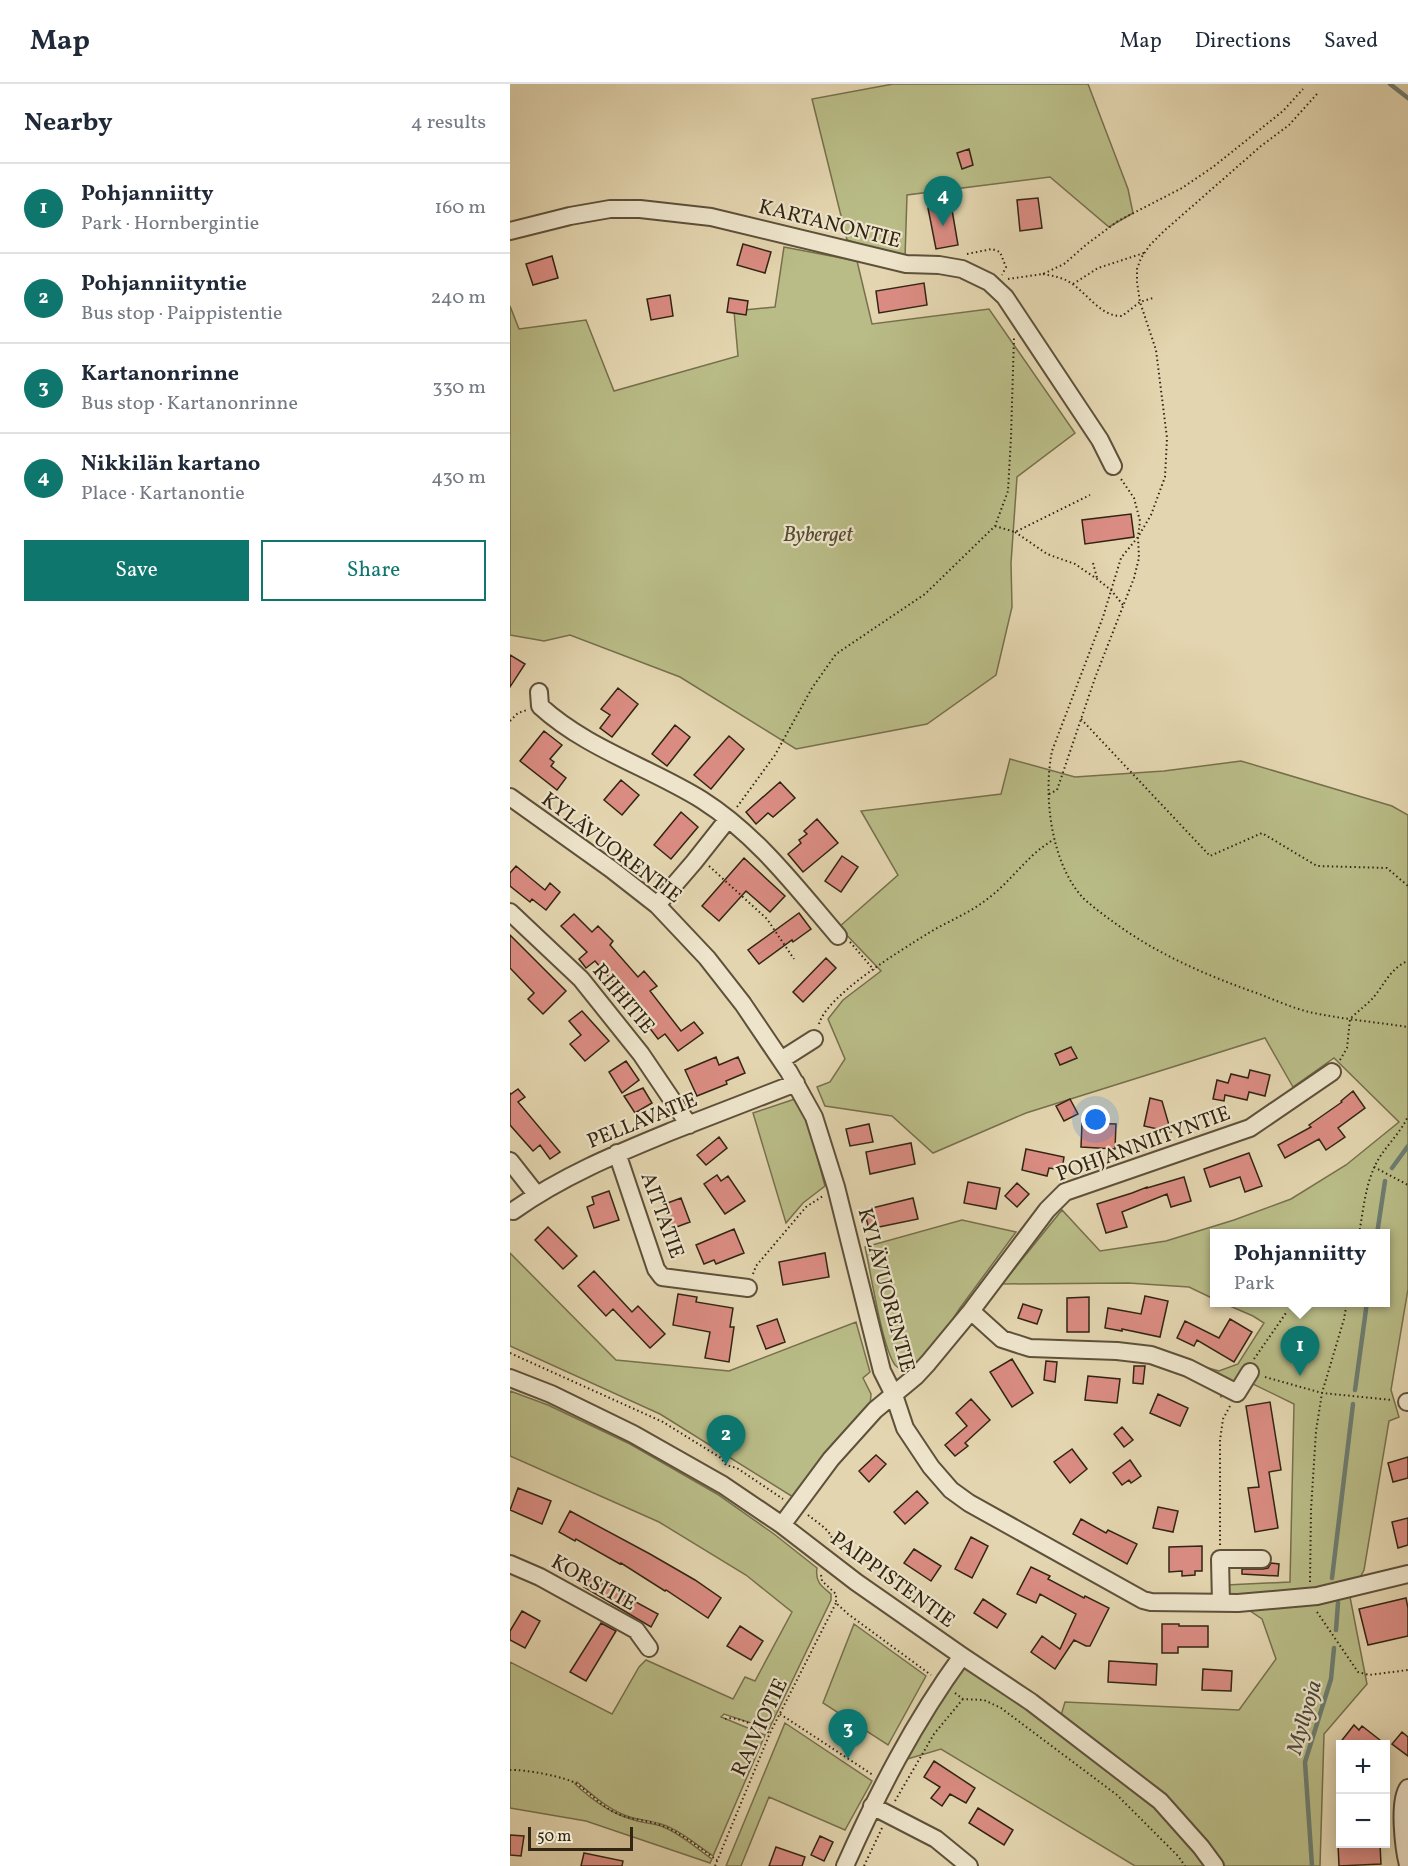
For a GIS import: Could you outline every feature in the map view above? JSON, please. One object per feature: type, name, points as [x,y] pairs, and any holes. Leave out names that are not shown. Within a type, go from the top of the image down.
[{"type":"street","name":"KARTANONTIE","points":[[510,231],[610,209],[640,209],[711,217],[906,264],[939,265],[962,269],[989,282],[1005,297],[1100,440],[1113,466]]},
{"type":"street","points":[[540,699],[572,732],[702,800],[728,819],[763,849],[838,936]]},
{"type":"street","name":"KYLÄVUORENTIE","points":[[510,797],[657,905],[707,958],[743,1004],[796,1083],[814,1117],[836,1187],[882,1371],[894,1395],[905,1428],[931,1467],[951,1490],[969,1503],[1143,1600],[1151,1602],[1221,1603],[1309,1597],[1408,1574]]},
{"type":"street","points":[[657,905],[728,819]]},
{"type":"street","name":"RIIHITIE","points":[[510,912],[580,978],[641,1054],[689,1125]]},
{"type":"street","points":[[781,1060],[814,1039]]},
{"type":"street","name":"POHJANNIITYNTIE","points":[[782,1525],[831,1459],[874,1410],[916,1376],[971,1311],[1047,1210],[1065,1192],[1250,1128],[1332,1072]]},
{"type":"street","name":"PELLAVATIE","points":[[513,1211],[572,1174],[617,1153],[796,1083]]},
{"type":"street","name":"AITTATIE","points":[[617,1153],[656,1269],[662,1277],[748,1288]]},
{"type":"street","points":[[510,1161],[537,1194]]},
{"type":"street","points":[[971,1311],[1002,1339],[1030,1348],[1118,1351],[1150,1355],[1188,1368],[1237,1393],[1250,1372]]},
{"type":"street","name":"PAIPPISTENTIE","points":[[510,1378],[551,1394],[633,1434],[723,1485],[782,1525],[838,1569],[1031,1702],[1160,1802],[1215,1866]]},
{"type":"street","points":[[1221,1603],[1220,1559],[1262,1558]]},
{"type":"street","name":"KORSITIE","points":[[510,1564],[540,1577],[636,1630],[649,1648]]},
{"type":"street","points":[[845,1866],[894,1763],[942,1683],[962,1656]]},
{"type":"street","points":[[1408,1788],[1404,1793],[1403,1819],[1403,1846],[1408,1865]]},
{"type":"street","points":[[872,1806],[936,1839],[969,1866]]},
{"type":"path","points":[[996,280],[1043,274],[1071,260],[1087,244],[1118,221],[1182,188],[1213,167],[1283,111],[1303,89]]},
{"type":"path","points":[[1317,94],[1289,124],[1164,231],[1150,245],[1137,269],[1140,302],[1156,350],[1167,438],[1165,477],[1151,515],[1138,537],[1121,558],[1102,617],[1052,751],[1048,794],[1054,839],[1069,877],[1083,897],[1124,930],[1170,958],[1227,983],[1307,1012],[1408,1027]]},
{"type":"path","points":[[1073,284],[1098,268],[1144,254]]},
{"type":"path","points":[[1043,274],[1064,279],[1073,284],[1109,315],[1122,316],[1140,302],[1153,298]]},
{"type":"path","points":[[728,819],[775,755],[812,688],[836,654],[925,594],[995,526],[1008,491],[1013,343],[1018,316]]},
{"type":"path","points":[[1048,794],[1057,790],[1139,558],[1140,521],[1134,498],[1113,466]]},
{"type":"path","points":[[1015,532],[1090,495]]},
{"type":"path","points":[[995,526],[1015,532],[1047,554],[1075,564],[1111,590],[1123,605]]},
{"type":"path","points":[[1093,563],[1097,579]]},
{"type":"path","points":[[510,721],[518,712],[540,699]]},
{"type":"path","points":[[1081,720],[1210,856],[1263,833],[1317,866],[1387,868],[1408,886]]},
{"type":"path","points":[[821,1017],[840,996],[874,970],[926,935],[988,899],[1008,882],[1033,855],[1054,839]]},
{"type":"path","points":[[698,857],[767,919],[794,959]]},
{"type":"path","points":[[838,936],[848,940],[874,970]]},
{"type":"path","points":[[1332,1072],[1347,1048],[1350,1019],[1402,963],[1408,961]]},
{"type":"path","points":[[1360,1229],[1374,1167],[1408,1116]]},
{"type":"path","points":[[1374,1167],[1408,1185]]},
{"type":"path","points":[[748,1288],[756,1266],[806,1207],[836,1187]]},
{"type":"path","points":[[1346,1307],[1322,1393],[1317,1431],[1311,1510],[1309,1597],[1358,1672],[1369,1675],[1408,1670]]},
{"type":"path","points":[[1286,1313],[1247,1369],[1250,1372],[1322,1393],[1407,1402]]},
{"type":"path","points":[[1220,1559],[1220,1440],[1223,1419],[1237,1393]]},
{"type":"path","name":"RAIVIOTIE","points":[[715,1866],[770,1733],[836,1603]]},
{"type":"path","points":[[864,1866],[888,1813],[934,1734],[963,1699],[984,1700],[1001,1708],[1117,1795],[1185,1866]]},
{"type":"path","points":[[780,1714],[885,1783]]},
{"type":"path","points":[[725,1719],[738,1720],[770,1733]]},
{"type":"path","points":[[510,1770],[519,1769],[571,1780],[602,1805],[633,1819],[662,1825],[717,1860]]},
{"type":"green space","points":[[893,84],[1088,84],[1128,189],[1133,213],[1109,227],[1050,177],[907,195],[905,258],[847,240],[812,99]]},
{"type":"green space","name":"Byberget","points":[[784,247],[857,261],[872,324],[989,309],[1075,433],[1017,477],[1011,563],[1012,607],[996,675],[927,724],[796,749],[680,677],[570,635],[544,641],[510,635],[510,306],[519,329],[586,320],[614,391],[738,356],[734,311],[775,307]]},
{"type":"green space","points":[[1010,759],[1075,777],[1164,771],[1241,761],[1392,806],[1408,815],[1408,1289],[1391,1390],[1399,1417],[1389,1421],[1364,1570],[1350,1597],[1367,1684],[1324,1734],[1320,1866],[1135,1866],[941,1749],[894,1763],[962,1656],[1059,1722],[1065,1702],[1239,1710],[1276,1659],[1262,1619],[1238,1603],[1221,1603],[1226,1585],[1290,1582],[1294,1404],[1249,1382],[1221,1397],[1219,1390],[1208,1384],[1205,1367],[1219,1371],[1238,1364],[1264,1323],[1232,1307],[1390,1307],[1390,1229],[1210,1229],[1210,1297],[1189,1287],[1128,1283],[1002,1284],[1062,1210],[1100,1251],[1166,1241],[1291,1199],[1346,1165],[1399,1122],[1334,1058],[1293,1087],[1265,1038],[1026,1113],[933,1153],[892,1116],[825,1106],[817,1087],[830,1082],[845,1059],[828,1019],[843,1000],[881,971],[839,927],[898,875],[861,811],[1001,794]]},
{"type":"green space","points":[[795,1099],[807,1119],[825,1186],[803,1203],[786,1223],[753,1113]]},
{"type":"green space","points":[[962,1220],[1016,1232],[960,1308],[926,1360],[907,1371],[902,1370],[895,1365],[886,1343],[865,1247]]},
{"type":"green space","points":[[510,1253],[616,1360],[729,1371],[856,1322],[870,1372],[863,1378],[871,1394],[870,1407],[793,1497],[660,1414],[510,1346]]},
{"type":"green space","points":[[510,1391],[548,1405],[630,1444],[717,1494],[817,1568],[820,1583],[831,1594],[831,1600],[769,1729],[724,1714],[721,1717],[765,1735],[713,1856],[675,1830],[618,1812],[577,1782],[575,1784],[595,1801],[617,1814],[661,1826],[675,1833],[712,1859],[710,1863],[586,1821],[510,1808],[510,1662],[612,1714],[639,1667],[646,1660],[733,1699],[745,1677],[755,1681],[792,1612],[746,1575],[659,1522],[510,1456]]},
{"type":"green space","points":[[854,1624],[926,1676],[888,1745],[823,1703]]},
{"type":"green space","points":[[785,1723],[872,1781],[845,1830],[769,1797],[741,1866],[726,1866]]},
{"type":"building","points":[[969,149],[973,165],[962,169],[957,153]]},
{"type":"building","points":[[1038,198],[1042,228],[1020,231],[1017,200]]},
{"type":"building","points":[[951,204],[958,245],[936,249],[928,208]]},
{"type":"building","points":[[743,244],[771,252],[765,273],[737,265]]},
{"type":"building","points":[[552,256],[558,278],[533,285],[526,264]]},
{"type":"building","points":[[924,283],[927,305],[879,313],[876,291]]},
{"type":"building","points":[[670,295],[673,316],[651,320],[647,299]]},
{"type":"building","points":[[729,298],[748,301],[746,315],[727,312]]},
{"type":"building","points":[[1131,514],[1134,537],[1085,544],[1082,520]]},
{"type":"building","points":[[510,655],[525,664],[510,687]]},
{"type":"building","points":[[618,688],[638,704],[612,737],[600,728],[610,715],[601,709]]},
{"type":"building","points":[[675,725],[690,737],[667,766],[652,754]]},
{"type":"building","points":[[544,731],[562,745],[550,759],[554,762],[551,766],[566,778],[557,790],[520,761]]},
{"type":"building","points":[[729,736],[744,749],[711,789],[694,775]]},
{"type":"building","points":[[621,780],[639,795],[622,815],[604,800]]},
{"type":"building","points":[[780,782],[795,798],[773,817],[768,813],[756,824],[746,812]]},
{"type":"building","points":[[681,812],[698,827],[671,859],[654,845]]},
{"type":"building","points":[[817,819],[838,843],[803,872],[788,854],[801,843],[799,840],[807,834],[804,831]]},
{"type":"building","points":[[842,856],[858,867],[841,892],[825,881]]},
{"type":"building","points":[[744,858],[785,896],[770,912],[746,891],[719,921],[702,906]]},
{"type":"building","points":[[516,866],[545,890],[550,883],[560,892],[546,910],[532,899],[530,902],[510,886],[510,873]]},
{"type":"building","points":[[799,913],[811,929],[759,964],[748,950]]},
{"type":"building","points":[[574,914],[592,932],[598,926],[613,941],[610,945],[638,977],[644,971],[657,986],[650,991],[681,1031],[694,1022],[703,1033],[678,1051],[665,1034],[658,1039],[643,1017],[595,961],[586,968],[579,959],[587,952],[561,926]]},
{"type":"building","points":[[510,935],[566,991],[543,1014],[528,999],[534,993],[510,968]]},
{"type":"building","points":[[826,958],[836,968],[803,1002],[793,992]]},
{"type":"building","points":[[582,1011],[609,1041],[585,1061],[570,1044],[581,1035],[569,1021]]},
{"type":"building","points":[[1071,1047],[1077,1058],[1060,1065],[1055,1054]]},
{"type":"building","points":[[716,1057],[719,1065],[738,1057],[745,1073],[726,1081],[727,1084],[697,1096],[685,1070]]},
{"type":"building","points":[[626,1061],[639,1080],[622,1093],[609,1072]]},
{"type":"building","points":[[1250,1070],[1270,1075],[1265,1096],[1249,1092],[1247,1100],[1225,1095],[1224,1101],[1213,1099],[1217,1080],[1228,1083],[1231,1074],[1248,1078]]},
{"type":"building","points":[[643,1088],[652,1103],[635,1113],[624,1096]]},
{"type":"building","points":[[518,1089],[525,1097],[518,1102],[560,1152],[550,1159],[540,1145],[533,1151],[510,1125],[510,1093]]},
{"type":"building","points":[[1353,1091],[1365,1108],[1338,1128],[1345,1137],[1326,1150],[1319,1139],[1285,1158],[1278,1145],[1311,1127],[1309,1125],[1342,1102]]},
{"type":"building","points":[[1150,1098],[1162,1101],[1171,1132],[1144,1126]]},
{"type":"building","points":[[1070,1099],[1078,1114],[1064,1121],[1056,1106]]},
{"type":"building","points":[[1082,1123],[1116,1124],[1115,1149],[1081,1147]]},
{"type":"building","points":[[869,1124],[873,1142],[850,1146],[846,1129]]},
{"type":"building","points":[[719,1137],[727,1148],[706,1165],[697,1155]]},
{"type":"building","points":[[911,1143],[915,1164],[870,1174],[866,1152]]},
{"type":"building","points":[[1026,1149],[1064,1157],[1062,1170],[1049,1168],[1047,1176],[1022,1170]]},
{"type":"building","points":[[1249,1153],[1262,1186],[1245,1192],[1240,1177],[1210,1187],[1204,1169]]},
{"type":"building","points":[[717,1175],[721,1181],[728,1176],[745,1201],[725,1214],[704,1184]]},
{"type":"building","points":[[1184,1177],[1191,1201],[1171,1207],[1167,1194],[1122,1212],[1127,1227],[1106,1233],[1097,1204]]},
{"type":"building","points":[[968,1182],[1000,1188],[996,1209],[964,1203]]},
{"type":"building","points":[[1017,1183],[1029,1194],[1017,1207],[1005,1196]]},
{"type":"building","points":[[609,1191],[619,1220],[594,1228],[587,1207],[594,1204],[592,1197]]},
{"type":"building","points":[[681,1198],[690,1222],[671,1229],[662,1205]]},
{"type":"building","points":[[913,1198],[918,1219],[869,1229],[864,1210]]},
{"type":"building","points":[[548,1227],[577,1256],[563,1269],[535,1240]]},
{"type":"building","points":[[734,1229],[744,1253],[716,1264],[714,1260],[704,1264],[696,1245]]},
{"type":"building","points":[[825,1253],[829,1277],[783,1285],[779,1262]]},
{"type":"building","points":[[594,1271],[632,1312],[638,1306],[665,1334],[650,1348],[613,1309],[606,1316],[578,1286]]},
{"type":"building","points":[[678,1294],[697,1297],[696,1302],[733,1308],[730,1327],[734,1327],[729,1362],[705,1358],[710,1332],[673,1325]]},
{"type":"building","points":[[1145,1296],[1168,1301],[1160,1337],[1105,1328],[1108,1308],[1141,1314]]},
{"type":"building","points":[[1089,1297],[1089,1332],[1067,1332],[1067,1298]]},
{"type":"building","points":[[1023,1304],[1042,1310],[1037,1324],[1018,1318]]},
{"type":"building","points":[[777,1319],[785,1342],[766,1349],[757,1326]]},
{"type":"building","points":[[1230,1319],[1252,1332],[1234,1362],[1197,1340],[1194,1346],[1177,1338],[1185,1321],[1219,1338]]},
{"type":"building","points":[[1012,1359],[1033,1393],[1012,1407],[990,1372]]},
{"type":"building","points":[[1046,1361],[1057,1362],[1055,1382],[1044,1380]]},
{"type":"building","points":[[1134,1366],[1145,1366],[1143,1384],[1133,1383]]},
{"type":"building","points":[[1088,1376],[1120,1379],[1117,1403],[1085,1400]]},
{"type":"building","points":[[1158,1394],[1188,1408],[1180,1426],[1150,1413]]},
{"type":"building","points":[[971,1399],[990,1420],[965,1443],[968,1446],[955,1456],[945,1445],[967,1426],[956,1413]]},
{"type":"building","points":[[1270,1402],[1281,1470],[1269,1472],[1278,1528],[1255,1532],[1248,1488],[1259,1487],[1246,1406]]},
{"type":"building","points":[[1122,1427],[1133,1440],[1124,1447],[1114,1434]]},
{"type":"building","points":[[1072,1449],[1087,1469],[1070,1483],[1054,1462]]},
{"type":"building","points":[[876,1455],[886,1464],[869,1482],[859,1471]]},
{"type":"building","points":[[1408,1457],[1408,1478],[1393,1482],[1388,1463]]},
{"type":"building","points":[[1130,1460],[1141,1476],[1131,1483],[1129,1480],[1122,1485],[1113,1473]]},
{"type":"building","points":[[518,1488],[551,1501],[542,1524],[510,1510]]},
{"type":"building","points":[[917,1491],[928,1503],[905,1524],[894,1512]]},
{"type":"building","points":[[1158,1507],[1178,1511],[1173,1532],[1153,1528]]},
{"type":"building","points":[[570,1511],[650,1554],[721,1598],[708,1618],[621,1563],[559,1532]]},
{"type":"building","points":[[1408,1518],[1408,1545],[1398,1548],[1392,1522]]},
{"type":"building","points":[[1081,1519],[1106,1533],[1108,1530],[1137,1544],[1127,1564],[1073,1534]]},
{"type":"building","points":[[971,1537],[988,1546],[972,1578],[955,1569]]},
{"type":"building","points":[[1202,1546],[1202,1571],[1195,1571],[1195,1575],[1182,1576],[1182,1571],[1169,1572],[1169,1547]]},
{"type":"building","points":[[914,1549],[941,1566],[931,1581],[904,1563]]},
{"type":"building","points":[[1271,1563],[1279,1564],[1278,1576],[1242,1574],[1242,1569],[1268,1568]]},
{"type":"building","points":[[1031,1567],[1050,1576],[1048,1579],[1084,1598],[1085,1596],[1109,1608],[1090,1646],[1074,1640],[1055,1669],[1031,1652],[1042,1636],[1060,1649],[1076,1614],[1040,1594],[1036,1603],[1017,1594]]},
{"type":"building","points":[[590,1577],[658,1614],[651,1627],[584,1587]]},
{"type":"building","points":[[1406,1598],[1408,1636],[1368,1645],[1359,1609]]},
{"type":"building","points":[[983,1599],[1006,1614],[997,1628],[974,1613]]},
{"type":"building","points":[[522,1611],[540,1621],[525,1648],[510,1640],[510,1631]]},
{"type":"building","points":[[601,1623],[616,1631],[586,1681],[570,1672]]},
{"type":"building","points":[[1162,1624],[1208,1626],[1208,1647],[1178,1647],[1178,1653],[1162,1653]]},
{"type":"building","points":[[740,1626],[763,1641],[751,1660],[727,1646]]},
{"type":"building","points":[[1109,1661],[1157,1664],[1156,1685],[1108,1682]]},
{"type":"building","points":[[1203,1669],[1232,1671],[1231,1691],[1202,1690]]},
{"type":"building","points":[[1354,1725],[1359,1730],[1362,1726],[1380,1740],[1342,1740]]},
{"type":"building","points":[[1402,1732],[1408,1737],[1408,1756],[1392,1744]]},
{"type":"building","points":[[934,1761],[975,1788],[966,1803],[950,1794],[942,1806],[931,1798],[940,1787],[924,1777]]},
{"type":"building","points":[[978,1808],[1013,1830],[1004,1845],[969,1823]]},
{"type":"building","points":[[510,1835],[524,1836],[521,1856],[510,1855]]},
{"type":"building","points":[[820,1836],[833,1842],[824,1861],[811,1855]]},
{"type":"building","points":[[776,1847],[805,1857],[802,1866],[769,1866]]},
{"type":"building","points":[[1338,1848],[1380,1848],[1381,1864],[1339,1866]]},
{"type":"building","points":[[584,1853],[623,1861],[622,1866],[581,1866]]},
{"type":"waterway","name":"Myllyoja","points":[[1390,84],[1408,98]]},
{"type":"waterway","name":"Myllyoja","points":[[1392,1168],[1408,1146]]},
{"type":"waterway","name":"Myllyoja","points":[[1378,1229],[1385,1181]]},
{"type":"waterway","name":"Myllyoja","points":[[1355,1390],[1366,1307]]},
{"type":"waterway","name":"Myllyoja","points":[[1332,1578],[1353,1404]]},
{"type":"waterway","name":"Myllyoja","points":[[1336,1630],[1338,1603]]},
{"type":"waterway","name":"Myllyoja","points":[[1312,1866],[1305,1762],[1331,1679],[1334,1648]]},
{"type":"place","name":"Nikkilän kartano","points":[[943,226]]},
{"type":"place","name":"Pohjanniitty","points":[[1300,1376]]},
{"type":"place","name":"Pohjanniityntie","points":[[726,1465]]},
{"type":"place","name":"Kartanonrinne","points":[[848,1759]]}]
